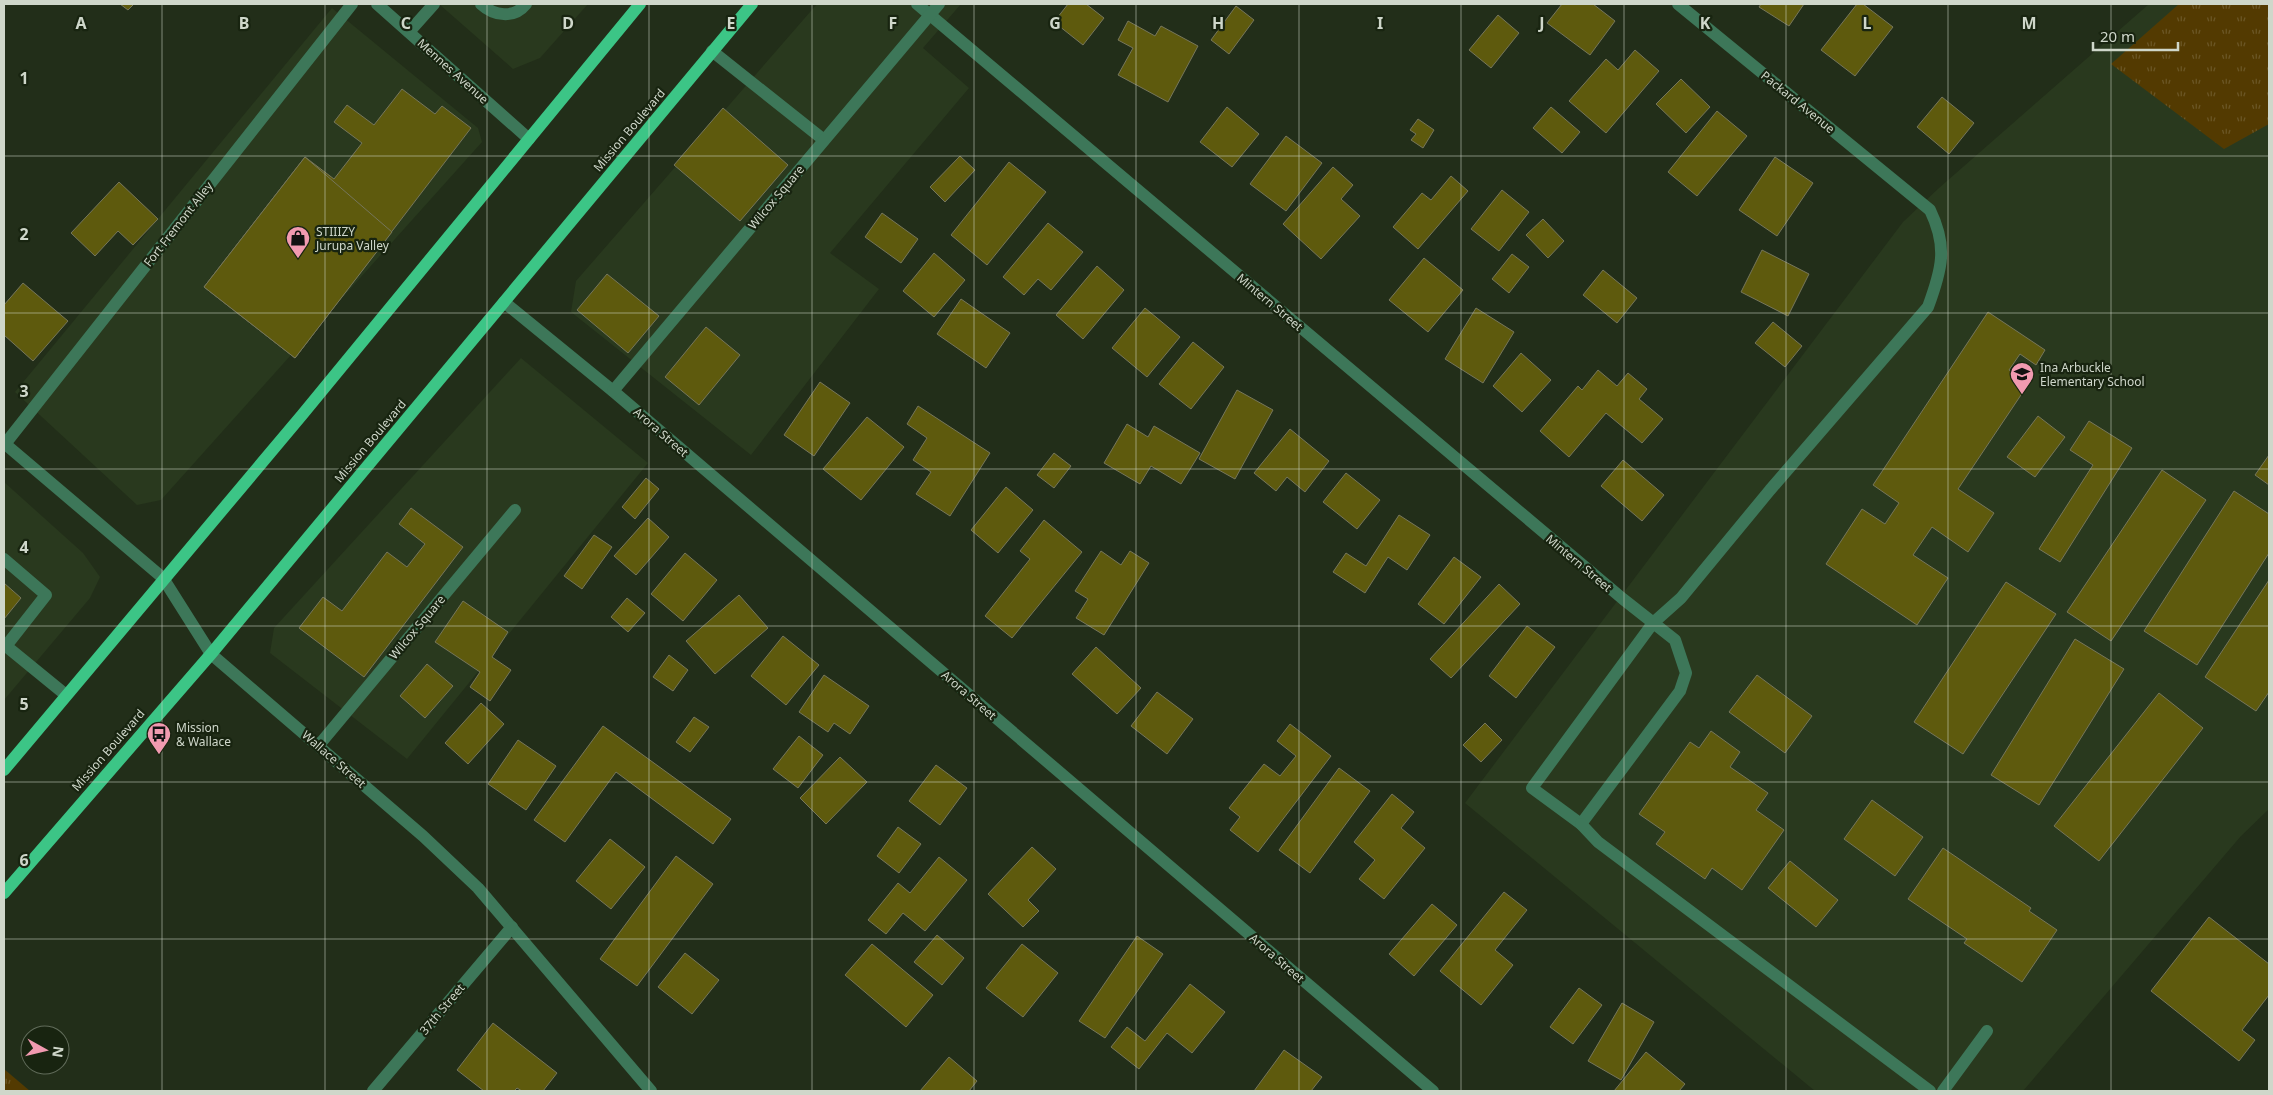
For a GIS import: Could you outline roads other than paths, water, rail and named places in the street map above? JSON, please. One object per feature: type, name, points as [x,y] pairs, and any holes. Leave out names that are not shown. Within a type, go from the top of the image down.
[{"type":"main road","points":[[4,770],[302,415],[640,4]]},
{"type":"main road","name":"Mission Boulevard","points":[[4,893],[211,654],[752,4]]},
{"type":"street","name":"Fort Fremont Alley","points":[[4,444],[352,4]]},
{"type":"street","name":"Mennes Avenue","points":[[377,4],[529,139]]},
{"type":"street","points":[[409,32],[434,4]]},
{"type":"street","points":[[481,4],[490,12],[506,14],[521,10],[526,4]]},
{"type":"street","name":"Mintern Street","points":[[917,4],[1623,599],[1675,640],[1686,673],[1680,691],[1581,824]]},
{"type":"street","name":"Wilcox Square","points":[[613,391],[939,4]]},
{"type":"street","name":"Packard Avenue","points":[[1581,824],[1532,788],[1653,623],[1680,598],[1928,306],[1940,274],[1943,247],[1938,227],[1930,210],[1678,4]]},
{"type":"street","points":[[712,51],[824,140]]},
{"type":"street","name":"Arora Street","points":[[504,302],[613,391],[1433,1091]]},
{"type":"street","name":"Wallace Street","points":[[4,444],[164,578],[211,654],[424,836],[478,888],[650,1091]]},
{"type":"street","name":"Wilcox Square","points":[[319,745],[515,510]]},
{"type":"street","points":[[4,559],[46,595],[6,646],[66,695]]},
{"type":"street","points":[[1581,824],[1598,842],[1930,1091]]},
{"type":"street","name":"37th Street","points":[[373,1091],[512,927]]},
{"type":"street","points":[[1943,1091],[1987,1031]]},
{"type":"place","name":"STIIIZY Jurupa Valley","points":[[298,259]]},
{"type":"place","name":"Ina Arbuckle Elementary School","points":[[2022,395]]},
{"type":"place","name":"Mission & Wallace","points":[[159,755]]}]
